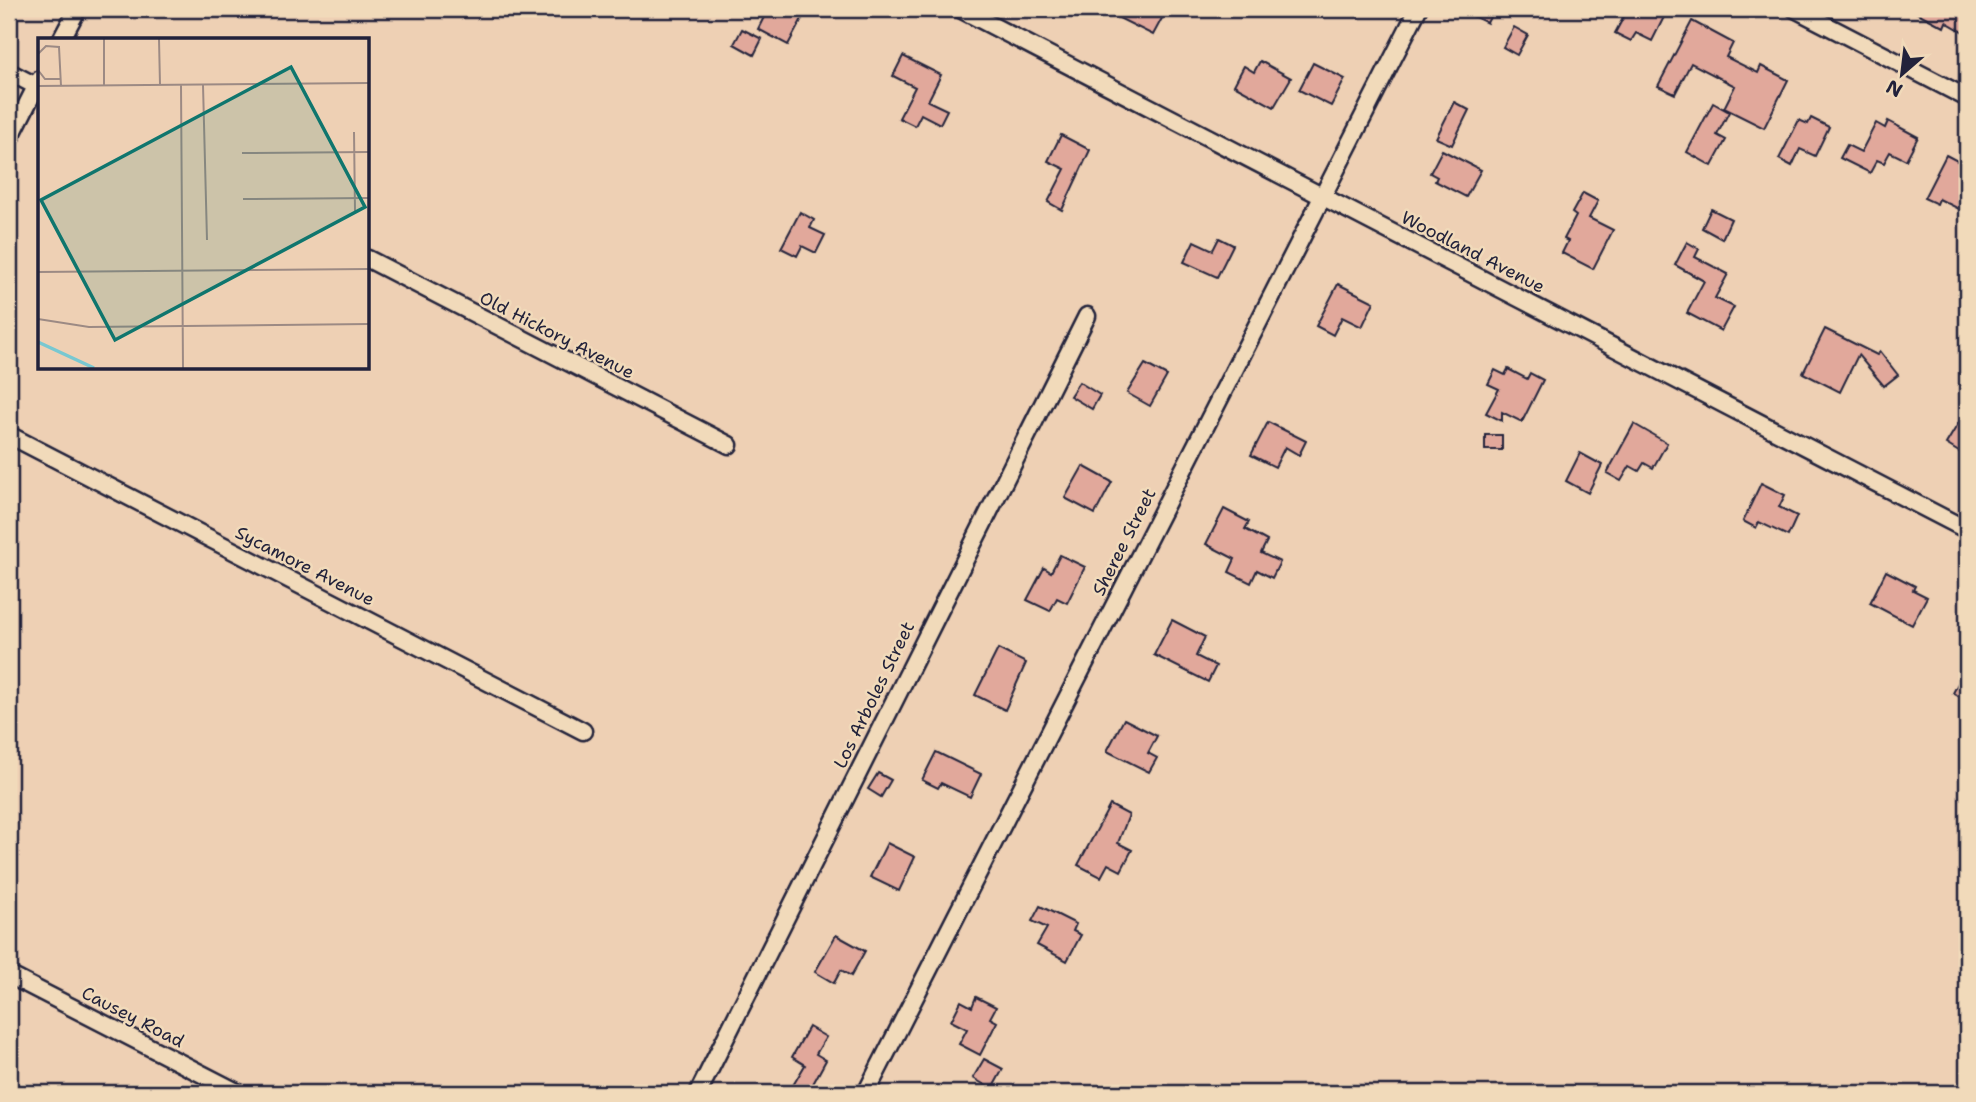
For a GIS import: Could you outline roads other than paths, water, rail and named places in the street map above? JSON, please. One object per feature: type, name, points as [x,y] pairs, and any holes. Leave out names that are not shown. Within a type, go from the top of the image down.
[{"type":"street","name":"Woodland Avenue","points":[[960,9],[1967,530]]},
{"type":"street","name":"Sheree Street","points":[[866,1093],[1321,194],[1418,9]]},
{"type":"street","points":[[1795,9],[1967,98]]},
{"type":"street","points":[[62,38],[77,10]]},
{"type":"street","points":[[9,72],[38,85]]},
{"type":"street","points":[[9,140],[38,87]]},
{"type":"street","name":"Old Hickory Avenue","points":[[369,261],[729,445]]},
{"type":"street","name":"Los Arboles Street","points":[[698,1093],[1087,316]]},
{"type":"street","name":"Sycamore Avenue","points":[[9,435],[583,731]]},
{"type":"street","name":"Causey Road","points":[[9,975],[239,1093]]}]
